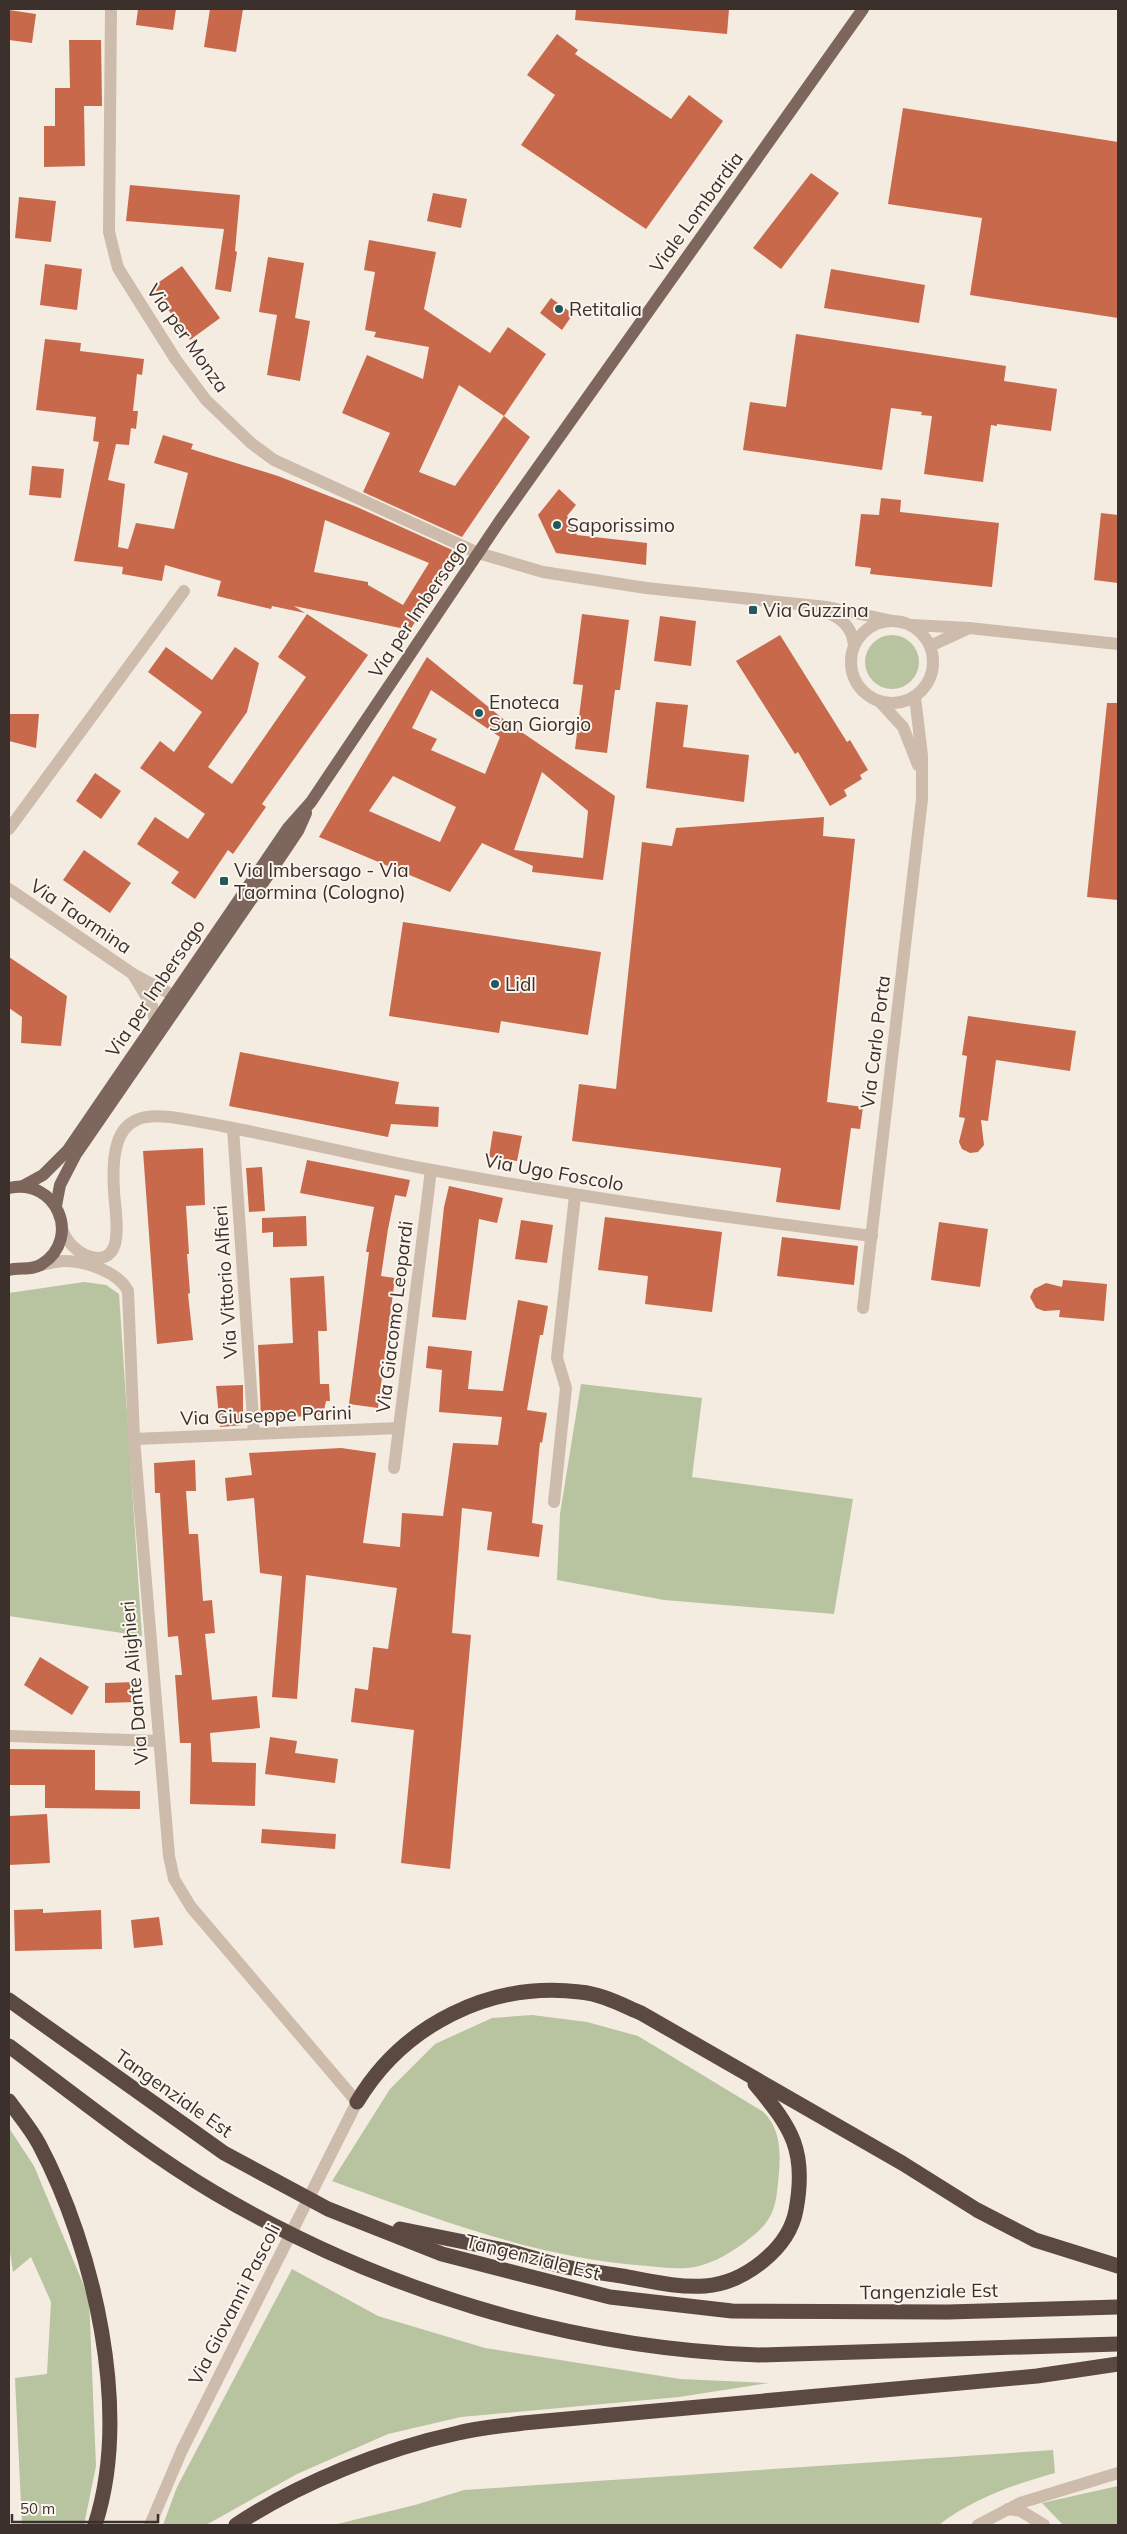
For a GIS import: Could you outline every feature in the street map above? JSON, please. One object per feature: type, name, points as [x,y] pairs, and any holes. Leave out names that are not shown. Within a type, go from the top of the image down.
[{"type":"highway","points":[[357,2102],[367,2084],[393,2055],[445,2016],[488,2000],[531,1991],[581,1992],[601,1996],[641,2013],[902,2163],[977,2210],[1036,2240],[1118,2266]]},
{"type":"highway","name":"Tangenziale Est","points":[[9,2000],[224,2153],[328,2209],[442,2254],[610,2298],[732,2311],[948,2312],[1118,2307]]},
{"type":"highway","points":[[9,2046],[160,2157],[244,2209],[332,2255],[380,2275],[498,2314],[583,2335],[719,2353],[759,2355],[1118,2344]]},
{"type":"highway","points":[[361,2222],[505,2250],[567,2267],[678,2286],[706,2286],[730,2280],[758,2264],[776,2249],[795,2216],[800,2186],[796,2143],[783,2117],[747,2075]]},
{"type":"highway","points":[[9,2101],[38,2142],[57,2180],[98,2314],[109,2387],[110,2417],[106,2487],[95,2525]]},
{"type":"highway","points":[[236,2525],[285,2497],[342,2470],[401,2448],[458,2433],[523,2423],[1037,2376],[1118,2364]]},
{"type":"main road","name":"Viale Lombardia","points":[[559,437],[863,9]]},
{"type":"main road","name":"Via per Imbersago","points":[[56,1206],[60,1185],[76,1154],[177,997],[298,831],[311,802],[478,553],[559,437]]},
{"type":"main road","name":"Via per Imbersago","points":[[9,1188],[23,1186],[43,1175],[68,1150],[155,1021],[177,997]]},
{"type":"main road","name":"Via per Imbersago","points":[[23,1186],[36,1189],[48,1196],[62,1218],[63,1231]]},
{"type":"main road","points":[[10,1269],[27,1270],[41,1265],[52,1256],[60,1244],[63,1231]]},
{"type":"street","name":"Via per Monza","points":[[111,9],[109,232],[118,268],[176,360],[206,400],[251,443],[274,460],[478,553]]},
{"type":"street","points":[[478,553],[543,572],[646,588],[813,606],[907,624],[969,628],[1118,644]]},
{"type":"street","points":[[9,829],[184,590]]},
{"type":"street","points":[[813,606],[842,620],[853,635],[854,645],[850,661],[853,676],[867,695],[880,702],[902,702],[915,697],[930,680],[933,670],[933,655],[930,646],[922,633],[907,624]]},
{"type":"street","points":[[854,645],[864,631],[877,624],[893,621]]},
{"type":"street","points":[[930,646],[969,628]]},
{"type":"street","name":"Via Carlo Porta","points":[[863,1308],[922,799],[915,697]]},
{"type":"street","name":"Via Carlo Porta","points":[[880,702],[903,727],[922,779]]},
{"type":"street","name":"Via Taormina","points":[[9,889],[133,974],[177,997]]},
{"type":"street","name":"Via Taormina","points":[[133,974],[152,1006],[155,1021]]},
{"type":"street","points":[[63,1231],[66,1241],[78,1253],[97,1257],[106,1256],[110,1253],[115,1244],[116,1232],[112,1165],[114,1150],[120,1134],[134,1122],[152,1116],[233,1128]]},
{"type":"street","name":"Via Ugo Foscolo","points":[[233,1128],[431,1170],[574,1196],[872,1236]]},
{"type":"street","name":"Via Vittorio Alfieri","points":[[233,1128],[254,1433]]},
{"type":"street","name":"Via Giacomo Leopardi","points":[[394,1468],[431,1170]]},
{"type":"street","points":[[554,1502],[566,1388],[557,1358],[574,1196]]},
{"type":"street","name":"Via Dante Alighieri","points":[[41,1265],[71,1262],[112,1274],[125,1285],[128,1291],[134,1440],[168,1856],[174,1879],[191,1907],[357,2102]]},
{"type":"street","name":"Via Giuseppe Parini","points":[[134,1440],[254,1433],[399,1428]]},
{"type":"street","points":[[9,1736],[158,1741]]},
{"type":"street","name":"Via Giovanni Pascoli","points":[[150,2525],[182,2450],[357,2102]]},
{"type":"street","points":[[978,2525],[1006,2510],[1066,2487],[1118,2473]]},
{"type":"street","points":[[1006,2510],[1022,2511],[1044,2525]]},
{"type":"green space","points":[[892,635],[902,637],[911,643],[917,652],[919,662],[917,672],[911,681],[902,687],[892,689],[882,687],[873,681],[867,672],[865,662],[867,652],[873,643],[882,637]]},
{"type":"green space","points":[[84,1282],[106,1285],[119,1294],[142,1636],[9,1616],[9,1293]]},
{"type":"green space","points":[[581,1384],[702,1398],[692,1477],[853,1499],[834,1614],[664,1600],[557,1580],[560,1514]]},
{"type":"green space","points":[[532,2015],[587,2022],[638,2036],[762,2111],[769,2119],[778,2138],[780,2159],[776,2201],[767,2222],[744,2243],[724,2256],[694,2267],[671,2268],[607,2262],[527,2246],[487,2235],[332,2181],[390,2089],[435,2044],[492,2018]]},
{"type":"green space","points":[[9,2128],[34,2166],[89,2298],[96,2466],[84,2525],[22,2525],[15,2378],[47,2374],[51,2302],[31,2257],[13,2272],[9,2246]]},
{"type":"green space","points":[[292,2269],[378,2316],[485,2348],[680,2379],[769,2383],[679,2397],[461,2417],[388,2434],[297,2474],[206,2525],[163,2525],[177,2487]]},
{"type":"green space","points":[[1053,2450],[1055,2473],[994,2493],[965,2507],[939,2525],[333,2525],[415,2505],[464,2490]]},
{"type":"green space","points":[[1118,2486],[1118,2525],[1063,2525],[1042,2503]]},
{"type":"building","points":[[138,9],[176,9],[173,30],[136,25]]},
{"type":"building","points":[[210,9],[243,9],[236,52],[204,47]]},
{"type":"building","points":[[576,9],[729,9],[727,34],[575,20]]},
{"type":"building","points":[[9,10],[36,14],[32,43],[9,40]]},
{"type":"building","points":[[557,34],[578,50],[575,54],[671,119],[689,95],[723,121],[646,229],[521,145],[555,95],[527,75]]},
{"type":"building","points":[[69,40],[101,40],[102,106],[84,106],[85,166],[44,167],[44,126],[55,126],[55,88],[70,88]]},
{"type":"building","points":[[903,108],[1118,142],[1118,318],[970,295],[982,218],[888,204]]},
{"type":"building","points":[[811,173],[839,193],[781,269],[753,248]]},
{"type":"building","points":[[130,185],[240,195],[235,251],[237,252],[231,292],[215,289],[224,229],[126,221]]},
{"type":"building","points":[[433,193],[467,199],[461,228],[427,221]]},
{"type":"building","points":[[19,197],[56,201],[51,242],[15,238]]},
{"type":"building","points":[[369,240],[436,252],[424,309],[490,353],[508,327],[546,354],[504,416],[530,437],[462,537],[363,492],[390,433],[342,413],[367,355],[423,379],[429,347],[374,337],[376,332],[365,330],[375,272],[364,270]],"holes":[[[459,385],[504,416],[455,486],[419,472]]]},
{"type":"building","points":[[268,257],[304,263],[295,318],[310,321],[300,381],[267,375],[277,315],[259,312]]},
{"type":"building","points":[[45,264],[82,269],[77,310],[40,305]]},
{"type":"building","points":[[182,266],[220,318],[190,340],[152,287]]},
{"type":"building","points":[[831,269],[925,285],[919,323],[824,308]]},
{"type":"building","points":[[551,298],[573,314],[562,330],[540,313]]},
{"type":"building","points":[[796,334],[1006,366],[1004,381],[1057,389],[1051,431],[997,424],[997,426],[991,425],[983,482],[924,474],[932,416],[921,415],[922,412],[891,408],[882,470],[743,450],[750,402],[786,407]]},
{"type":"building","points":[[45,339],[81,343],[80,351],[144,359],[142,375],[137,374],[133,411],[138,411],[136,429],[131,428],[129,445],[116,444],[108,480],[125,484],[118,547],[128,549],[136,523],[174,529],[188,473],[154,463],[163,435],[193,444],[191,449],[278,476],[357,507],[459,553],[410,630],[294,606],[305,613],[272,606],[271,609],[217,596],[221,581],[165,565],[162,581],[122,574],[123,567],[74,561],[99,442],[93,441],[96,417],[36,410]],"holes":[[[325,520],[429,563],[403,605],[368,585],[368,582],[314,572]]]},
{"type":"building","points":[[32,466],[64,469],[61,498],[29,495]]},
{"type":"building","name":"Saporissimo","points":[[559,489],[576,505],[567,516],[577,535],[647,543],[646,565],[556,553],[538,515]]},
{"type":"building","points":[[881,498],[901,500],[900,512],[999,523],[992,587],[870,574],[871,568],[855,566],[861,514],[879,515]]},
{"type":"building","points":[[1101,513],[1118,515],[1118,583],[1094,580]]},
{"type":"building","points":[[307,614],[368,655],[262,804],[266,807],[233,854],[228,850],[195,899],[171,883],[179,872],[137,844],[155,817],[188,839],[205,814],[140,768],[160,741],[174,752],[202,712],[148,672],[166,647],[212,680],[235,647],[259,663],[247,712],[208,767],[232,784],[306,677],[278,657]]},
{"type":"building","points":[[582,614],[629,620],[620,690],[615,690],[607,753],[575,749],[583,685],[573,684]]},
{"type":"building","points":[[660,616],[696,621],[691,666],[654,661]]},
{"type":"building","points":[[780,635],[847,742],[850,740],[868,770],[860,775],[862,779],[844,790],[847,796],[830,806],[798,752],[795,754],[736,661]]},
{"type":"building","points":[[427,657],[507,722],[615,796],[603,880],[532,872],[533,866],[482,843],[450,892],[319,837]],"holes":[[[431,690],[500,737],[485,774],[431,750],[437,739],[412,728]],[[542,772],[588,811],[583,858],[514,850]],[[393,776],[456,807],[440,842],[369,811]]]},
{"type":"building","points":[[656,702],[688,705],[683,747],[749,755],[744,802],[646,788]]},
{"type":"building","points":[[1107,703],[1118,703],[1118,900],[1087,897]]},
{"type":"building","points":[[9,714],[39,714],[36,748],[9,741]]},
{"type":"building","points":[[95,773],[121,791],[101,819],[76,801]]},
{"type":"building","points":[[824,817],[823,836],[855,839],[827,1102],[863,1107],[860,1129],[851,1128],[840,1210],[776,1202],[781,1168],[572,1141],[579,1084],[616,1089],[642,842],[672,846],[676,828]]},
{"type":"building","points":[[84,850],[131,883],[110,913],[63,880]]},
{"type":"building","name":"Lidl","points":[[403,922],[601,952],[588,1035],[501,1021],[499,1033],[389,1016]]},
{"type":"building","points":[[9,957],[67,996],[61,1046],[21,1043],[22,1017],[9,1008]]},
{"type":"building","points":[[968,1016],[1076,1031],[1070,1071],[996,1060],[988,1121],[981,1120],[984,1145],[978,1152],[970,1153],[962,1149],[959,1142],[965,1118],[959,1117],[967,1056],[962,1055]]},
{"type":"building","points":[[240,1052],[399,1082],[395,1104],[439,1107],[438,1127],[391,1124],[388,1137],[229,1106]]},
{"type":"building","points":[[493,1131],[522,1136],[517,1161],[489,1157]]},
{"type":"building","points":[[203,1148],[205,1205],[186,1206],[190,1293],[188,1294],[193,1340],[157,1344],[143,1151]]},
{"type":"building","points":[[307,1160],[410,1180],[406,1197],[395,1195],[381,1276],[395,1278],[378,1408],[349,1404],[369,1252],[366,1252],[374,1207],[300,1193]]},
{"type":"building","points":[[262,1167],[265,1211],[249,1212],[246,1168]]},
{"type":"building","points":[[449,1186],[503,1198],[497,1223],[479,1219],[466,1320],[432,1317],[444,1207]]},
{"type":"building","points":[[306,1216],[307,1246],[273,1247],[273,1232],[262,1233],[262,1218]]},
{"type":"building","points":[[605,1217],[722,1232],[712,1312],[645,1304],[648,1276],[598,1270]]},
{"type":"building","points":[[521,1220],[553,1225],[547,1263],[515,1259]]},
{"type":"building","points":[[939,1222],[988,1229],[980,1287],[931,1280]]},
{"type":"building","points":[[782,1237],[858,1246],[854,1285],[777,1276]]},
{"type":"building","points":[[324,1276],[327,1331],[318,1331],[320,1384],[329,1384],[330,1401],[326,1401],[323,1415],[261,1419],[258,1345],[293,1343],[290,1278]]},
{"type":"building","points":[[1063,1280],[1107,1284],[1104,1321],[1059,1317],[1060,1310],[1044,1311],[1036,1308],[1030,1297],[1034,1289],[1046,1283],[1062,1287]]},
{"type":"building","points":[[518,1300],[548,1306],[543,1335],[540,1335],[527,1410],[547,1413],[542,1443],[540,1442],[532,1523],[543,1525],[539,1557],[487,1550],[492,1512],[462,1508],[452,1633],[471,1635],[450,1869],[401,1863],[414,1730],[351,1722],[355,1688],[368,1690],[373,1647],[388,1649],[397,1588],[306,1575],[297,1699],[272,1697],[282,1576],[260,1573],[254,1498],[227,1501],[225,1478],[252,1475],[249,1453],[341,1448],[376,1453],[363,1543],[400,1547],[402,1513],[443,1516],[453,1443],[498,1445],[502,1417],[439,1412],[442,1370],[426,1368],[428,1346],[472,1351],[468,1389],[503,1391]]},
{"type":"building","points":[[243,1385],[243,1425],[220,1427],[216,1386]]},
{"type":"building","points":[[195,1460],[196,1491],[186,1491],[189,1534],[198,1534],[203,1601],[212,1600],[215,1633],[205,1634],[212,1700],[257,1696],[260,1728],[210,1733],[212,1762],[256,1763],[255,1806],[190,1804],[191,1743],[180,1743],[175,1675],[182,1675],[178,1636],[168,1637],[160,1493],[155,1493],[154,1463]]},
{"type":"building","points":[[40,1657],[89,1687],[72,1715],[24,1685]]},
{"type":"building","points":[[136,1682],[136,1702],[105,1703],[105,1683]]},
{"type":"building","points":[[270,1737],[297,1741],[295,1753],[338,1759],[335,1783],[265,1774]]},
{"type":"building","points":[[9,1749],[95,1750],[95,1790],[140,1791],[140,1809],[45,1808],[45,1785],[9,1785]]},
{"type":"building","points":[[47,1814],[50,1863],[9,1865],[9,1816]]},
{"type":"building","points":[[262,1829],[336,1834],[335,1849],[261,1843]]},
{"type":"building","points":[[43,1909],[43,1913],[101,1910],[102,1949],[15,1951],[14,1910]]},
{"type":"building","points":[[159,1917],[163,1945],[134,1948],[131,1920]]},
{"type":"place","name":"Retitalia","points":[[559,309]]},
{"type":"place","name":"Saporissimo","points":[[557,525]]},
{"type":"place","name":"Via Guzzina","points":[[753,610]]},
{"type":"place","name":"Enoteca San Giorgio","points":[[479,713]]},
{"type":"place","name":"Via Imbersago - Via Taormina (Cologno)","points":[[224,881]]},
{"type":"place","name":"Lidl","points":[[495,984]]}]
